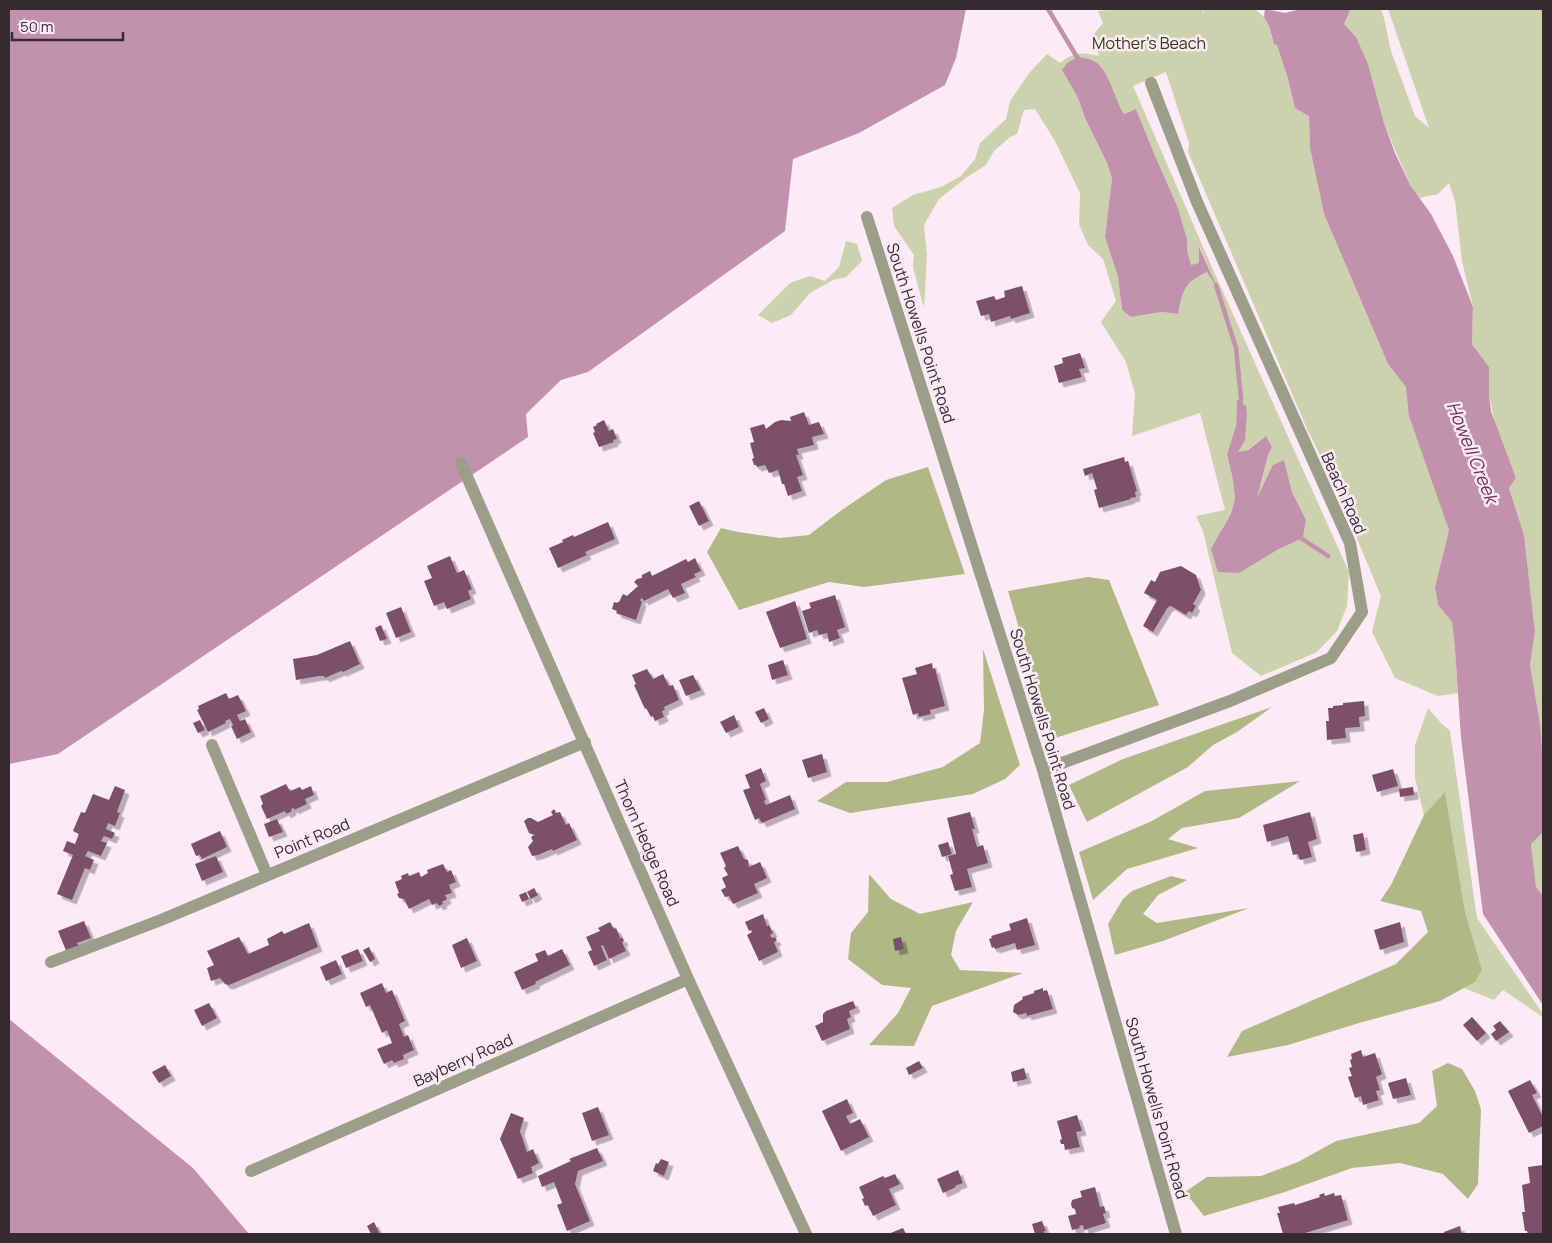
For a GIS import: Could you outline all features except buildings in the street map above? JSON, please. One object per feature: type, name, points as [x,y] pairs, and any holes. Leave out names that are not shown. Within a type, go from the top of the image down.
[{"type":"street","name":"Beach Road","points":[[1043,770],[1230,702],[1331,658],[1362,612],[1350,543],[1197,202],[1151,83]]},
{"type":"street","name":"South Howells Point Road","points":[[867,217],[1043,770],[1176,1234]]},
{"type":"street","name":"Thorn Hedge Road","points":[[461,463],[688,979],[806,1234]]},
{"type":"street","name":"Point Road","points":[[51,962],[153,923],[585,742]]},
{"type":"street","points":[[212,745],[267,875]]},
{"type":"street","name":"Bayberry Road","points":[[251,1171],[688,979]]},
{"type":"green space","name":"Mother's Beach","points":[[1202,9],[1204,14],[1204,9],[1255,9],[1264,17],[1269,26],[1288,79],[1295,108],[1309,115],[1310,148],[1324,214],[1388,364],[1406,387],[1449,530],[1435,587],[1438,605],[1452,622],[1458,693],[1438,696],[1395,678],[1372,632],[1381,596],[1332,479],[1308,431],[1188,152],[1189,143],[1166,72],[1133,86],[1214,272],[1349,572],[1347,606],[1337,631],[1317,652],[1261,676],[1232,653],[1203,531],[1196,516],[1225,510],[1200,413],[1132,436],[1135,393],[1126,362],[1101,322],[1116,301],[1103,259],[1088,245],[1079,224],[1080,193],[1055,141],[1035,109],[1024,110],[1017,134],[1010,137],[994,151],[986,165],[939,199],[924,225],[927,255],[924,308],[913,267],[914,255],[894,226],[892,208],[913,195],[941,187],[961,176],[975,159],[980,143],[1006,119],[1010,101],[1030,72],[1047,54],[1060,63],[1078,54],[1099,56],[1093,35],[1103,23],[1098,11]],"holes":[[[1062,70],[1118,105],[1124,114],[1136,109],[1178,208],[1187,239],[1187,250],[1191,265],[1199,264],[1200,248],[1216,285],[1207,272],[1193,280],[1183,293],[1178,314],[1162,312],[1132,317],[1122,310],[1118,277],[1105,237],[1112,178],[1078,98]],[[1237,401],[1238,453],[1247,450],[1266,436],[1272,447],[1268,455],[1256,502],[1284,460],[1292,492],[1306,520],[1303,538],[1277,550],[1221,530],[1231,512],[1235,499],[1227,454],[1236,426]]]},
{"type":"green space","points":[[1349,9],[1381,9],[1391,51],[1415,116],[1429,128],[1388,9],[1543,9],[1543,896],[1536,887],[1531,844],[1540,736],[1530,665],[1535,632],[1524,535],[1509,488],[1516,478],[1495,423],[1489,395],[1489,367],[1472,344],[1473,307],[1462,261],[1455,201],[1449,183],[1438,194],[1419,198],[1410,185],[1384,123],[1368,64],[1344,24],[1350,11]]},
{"type":"green space","points":[[846,241],[857,244],[862,261],[846,277],[833,280],[810,293],[791,315],[772,323],[758,315],[790,283],[810,276],[825,281],[839,267]]},
{"type":"green space","points":[[928,467],[965,574],[864,587],[829,582],[739,610],[707,552],[721,528],[780,538],[809,535],[886,480]]},
{"type":"green space","points":[[1088,577],[1109,580],[1159,705],[1052,739],[1008,591]]},
{"type":"green space","points":[[983,649],[1020,765],[1005,779],[973,794],[850,813],[817,801],[846,782],[887,782],[943,767],[980,743],[984,710]]},
{"type":"green space","points":[[1272,707],[1237,732],[1213,745],[1188,767],[1087,822],[1069,785],[1123,759]]},
{"type":"green space","points":[[1428,708],[1450,731],[1477,918],[1543,1014],[1543,1017],[1503,990],[1494,1000],[1464,988],[1475,982],[1482,970],[1465,911],[1445,793],[1424,815],[1415,778],[1415,745]]},
{"type":"green space","points":[[1300,781],[1239,818],[1182,828],[1168,839],[1198,848],[1127,869],[1093,900],[1079,852],[1150,822],[1205,791]]},
{"type":"green space","points":[[1445,792],[1465,911],[1482,970],[1475,982],[1440,1001],[1288,1045],[1227,1057],[1242,1031],[1396,964],[1428,932],[1421,911],[1380,901],[1391,885],[1424,815]]},
{"type":"green space","points":[[869,874],[891,899],[920,914],[973,902],[956,931],[951,955],[960,970],[1023,973],[932,1006],[914,1046],[869,1045],[898,1013],[911,988],[882,985],[848,959],[851,933],[868,912]]},
{"type":"green space","points":[[1171,876],[1187,880],[1158,895],[1143,914],[1157,923],[1249,908],[1163,941],[1115,955],[1108,924],[1123,899],[1132,891]]},
{"type":"green space","points":[[1448,1063],[1462,1069],[1475,1091],[1481,1109],[1478,1184],[1468,1199],[1443,1174],[1400,1163],[1352,1168],[1282,1193],[1204,1216],[1185,1192],[1207,1177],[1261,1176],[1298,1162],[1336,1141],[1419,1123],[1437,1106],[1432,1071]]},
{"type":"water","points":[[9,9],[966,9],[956,58],[945,85],[859,133],[793,159],[785,231],[588,372],[561,380],[526,414],[528,437],[58,754],[9,764]]},
{"type":"water","name":"Howell Creek","points":[[1265,9],[1285,13],[1300,9],[1349,9],[1350,11],[1344,24],[1356,37],[1368,64],[1384,123],[1395,153],[1410,185],[1431,214],[1453,256],[1473,307],[1472,344],[1489,367],[1491,411],[1516,478],[1509,488],[1524,535],[1535,632],[1530,665],[1540,725],[1543,764],[1543,832],[1531,844],[1536,887],[1543,896],[1543,1005],[1483,914],[1461,738],[1452,622],[1438,605],[1435,587],[1449,530],[1409,416],[1406,387],[1388,364],[1324,214],[1310,148],[1309,116],[1295,108],[1277,45],[1274,44],[1269,26],[1264,17]]},
{"type":"water","points":[[1078,57],[1093,61],[1102,68],[1124,114],[1136,109],[1178,208],[1187,239],[1187,250],[1191,265],[1199,263],[1199,247],[1218,289],[1207,272],[1199,276],[1189,284],[1183,293],[1178,314],[1162,312],[1131,317],[1122,310],[1118,277],[1105,237],[1112,178],[1078,98],[1062,70],[1067,63]]},
{"type":"water","points":[[1237,400],[1246,406],[1247,413],[1245,440],[1238,452],[1248,450],[1266,436],[1272,447],[1268,455],[1257,498],[1273,465],[1284,460],[1292,492],[1306,520],[1303,538],[1277,550],[1239,573],[1218,572],[1211,549],[1231,513],[1235,499],[1227,454],[1236,426]]},
{"type":"water","points":[[9,1019],[193,1168],[249,1234],[9,1234]]},
{"type":"waterway","points":[[1048,9],[1080,62]]},
{"type":"waterway","points":[[1216,285],[1236,348],[1240,406]]},
{"type":"waterway","points":[[1298,536],[1328,556]]}]
